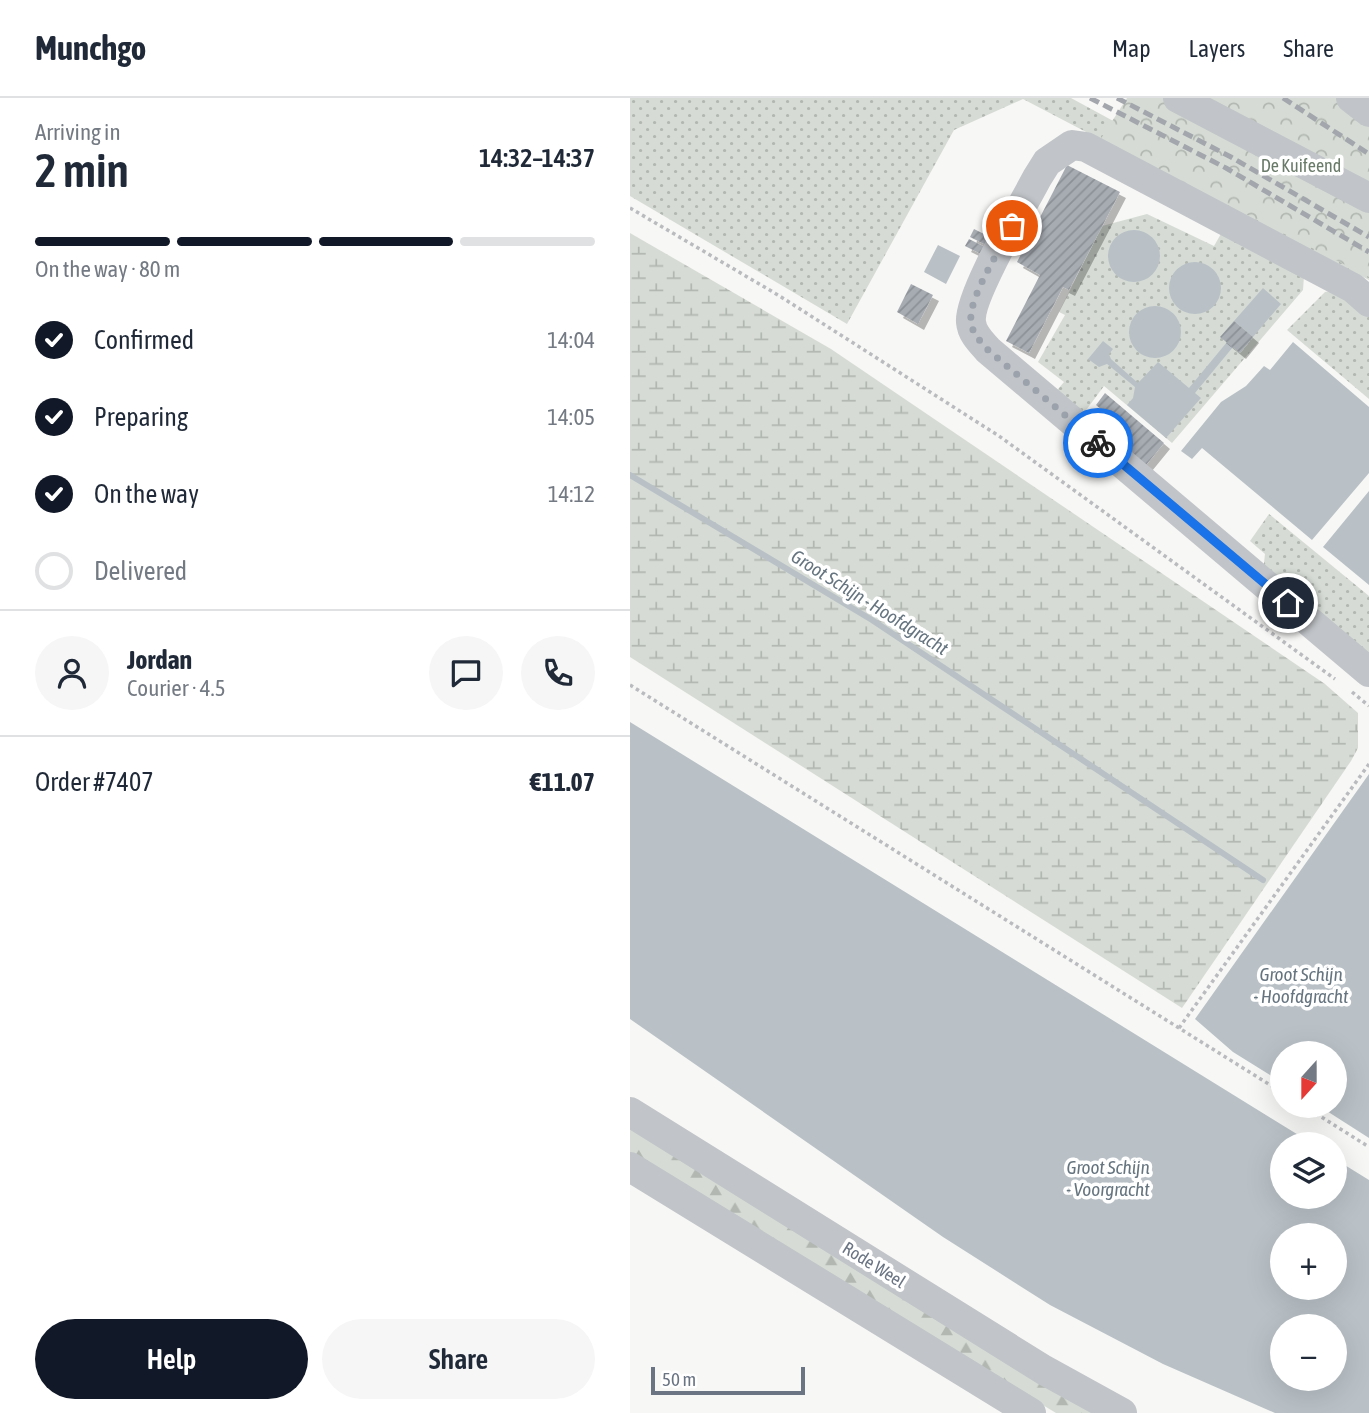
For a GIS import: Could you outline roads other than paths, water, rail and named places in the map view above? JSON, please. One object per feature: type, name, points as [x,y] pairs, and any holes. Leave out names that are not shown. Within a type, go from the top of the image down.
[{"type":"street","points":[[1178,98],[1369,198]]},
{"type":"street","points":[[1351,98],[1369,112]]},
{"type":"street","points":[[1369,302],[1353,288],[1086,147],[1072,145],[1047,162],[1037,178],[975,299],[971,323],[976,337],[988,350],[1369,672]]},
{"type":"street","name":"Rode Weel","points":[[630,1112],[1044,1370],[1122,1413]]},
{"type":"street","points":[[630,1167],[1031,1413]]},
{"type":"water","points":[[1134,230],[1144,232],[1152,238],[1158,246],[1158,266],[1152,274],[1144,280],[1134,282],[1124,280],[1116,274],[1110,266],[1108,256],[1110,246],[1116,238],[1124,232]]},
{"type":"water","points":[[938,245],[960,256],[946,284],[924,272]]},
{"type":"water","points":[[1195,262],[1205,264],[1213,270],[1219,278],[1219,298],[1213,306],[1205,312],[1195,314],[1185,312],[1177,306],[1171,298],[1169,288],[1171,278],[1177,270],[1185,264]]},
{"type":"water","points":[[1263,288],[1281,304],[1253,337],[1234,321]]},
{"type":"water","points":[[1155,306],[1165,308],[1173,314],[1179,322],[1179,342],[1173,350],[1165,356],[1155,358],[1145,356],[1137,350],[1131,342],[1129,332],[1131,322],[1137,314],[1145,308]]},
{"type":"water","points":[[1103,341],[1113,349],[1109,354],[1111,359],[1138,383],[1158,362],[1189,388],[1227,342],[1233,347],[1195,393],[1201,398],[1166,438],[1127,405],[1133,398],[1135,387],[1107,364],[1099,367],[1088,359]]},
{"type":"water","points":[[1293,342],[1369,407],[1369,473],[1312,540],[1202,448],[1192,459],[1181,451],[1221,402],[1246,386],[1264,366],[1270,370]]},
{"type":"water","points":[[1369,491],[1369,585],[1323,547]]},
{"type":"water","name":"Groot Schijn - Voorgracht","points":[[630,722],[1294,1132],[1270,1132],[1270,1209],[1347,1209],[1347,1166],[1369,1180],[1369,1413],[1275,1413],[1163,1364],[1050,1305],[943,1237],[630,1019]]},
{"type":"water","name":"Groot Schijn - Hoofdgracht","points":[[1369,774],[1369,1138],[1338,1118],[1348,1118],[1348,1041],[1270,1041],[1270,1075],[1233,1052],[1195,1019]]},
{"type":"waterway","name":"Groot Schijn - Hoofdgracht","points":[[630,475],[872,620],[1263,880]]},
{"type":"railway","points":[[1090,98],[1226,168],[1369,252]]},
{"type":"railway","points":[[1117,98],[1231,157],[1369,237]]},
{"type":"railway","points":[[1283,98],[1369,154]]},
{"type":"park label","name":"De Kuifeend","points":[[1301,166]]}]
